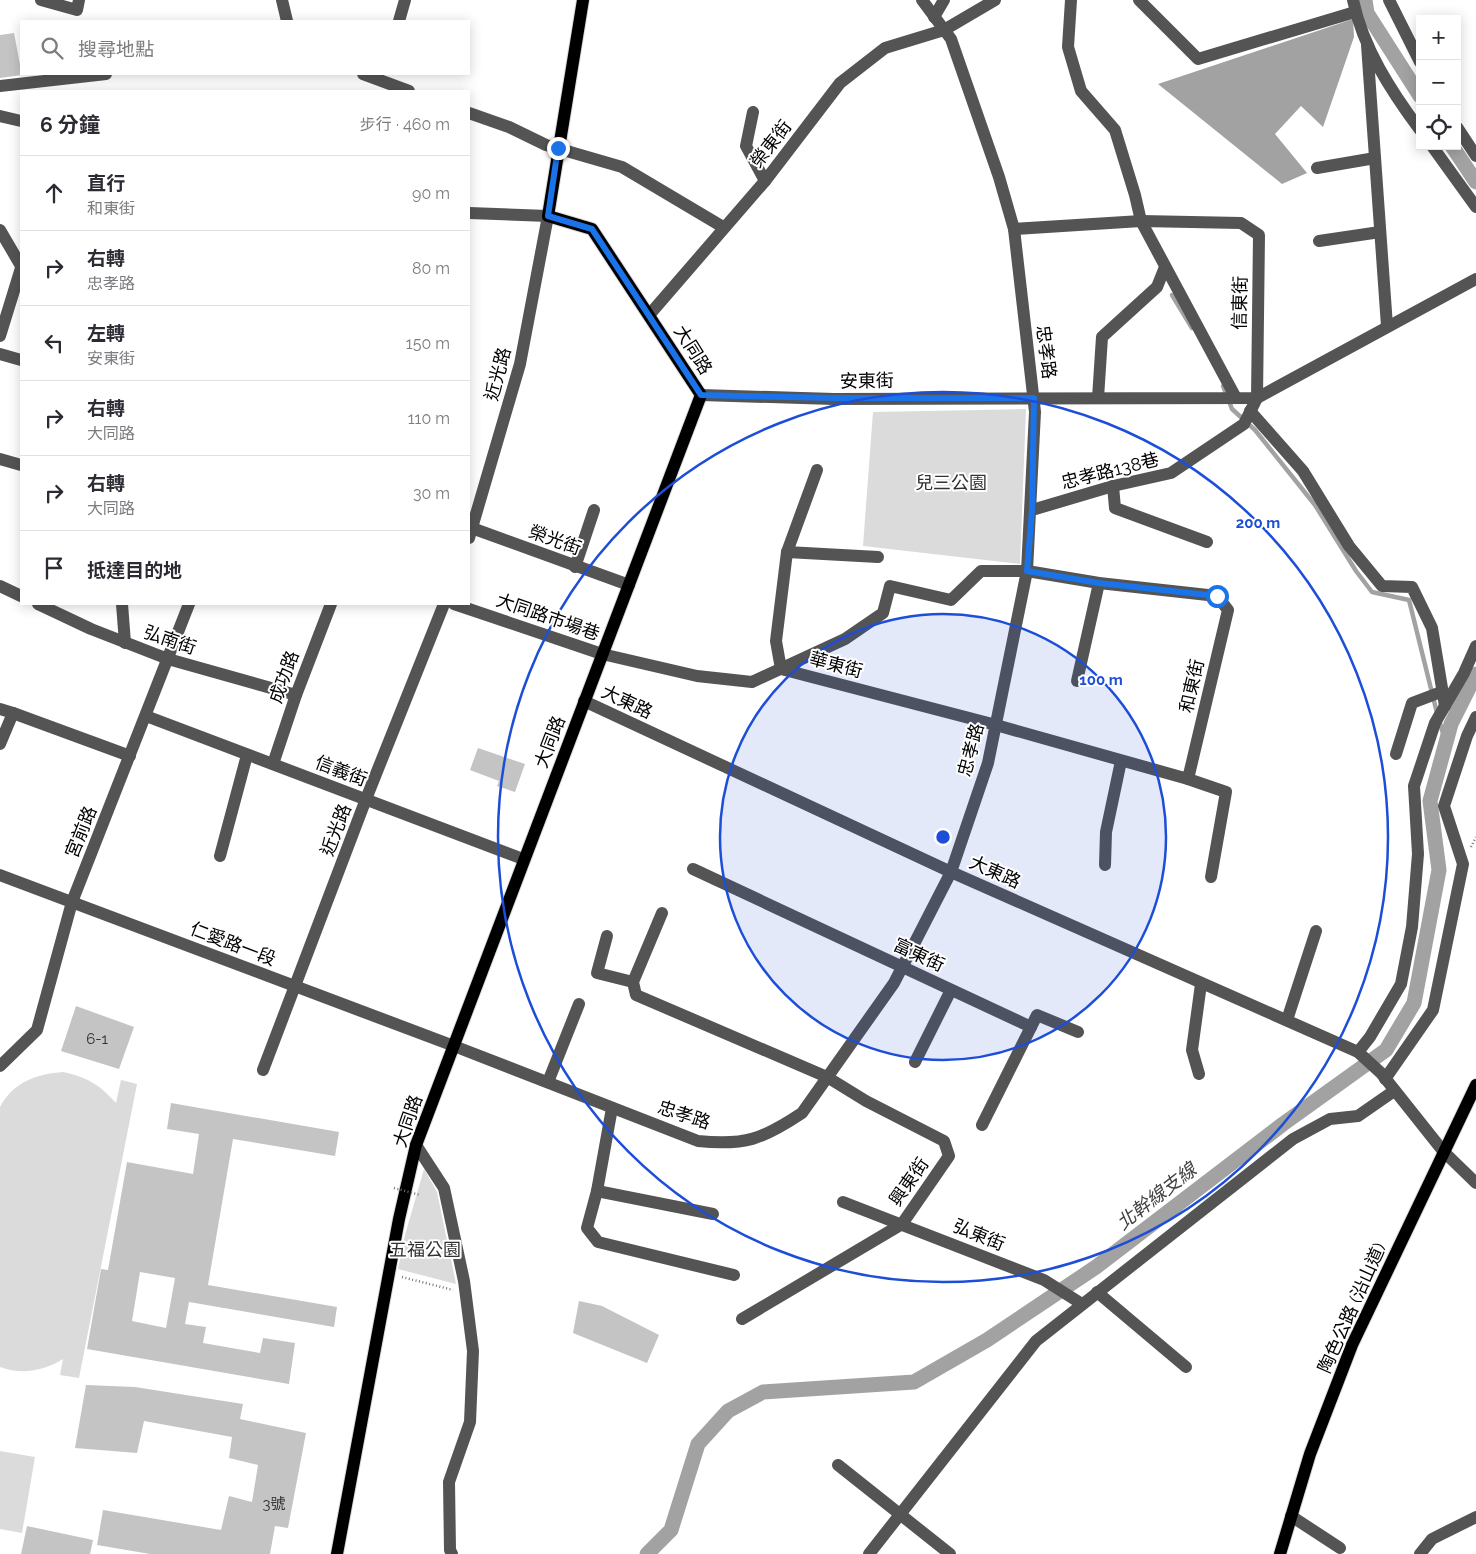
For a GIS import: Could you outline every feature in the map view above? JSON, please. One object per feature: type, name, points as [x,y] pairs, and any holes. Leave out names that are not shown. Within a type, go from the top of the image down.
[{"type":"main road","points":[[548,216],[583,0]]},
{"type":"main road","name":"大同路","points":[[337,1554],[389,1274],[416,1146],[523,859],[701,395],[650,314],[592,229],[548,216]]},
{"type":"main road","name":"陶色公路 (沿山道)","points":[[1280,1554],[1310,1454],[1352,1345],[1476,1085]]},
{"type":"street","points":[[41,0],[78,5]]},
{"type":"street","points":[[282,0],[287,20]]},
{"type":"street","points":[[399,20],[405,0]]},
{"type":"street","name":"忠孝路","points":[[454,1046],[698,1141],[726,1144],[753,1140],[780,1128],[802,1113],[894,983],[951,872],[988,763],[1027,571],[1032,510],[1034,398],[1014,229],[999,177],[951,39],[922,0]]},
{"type":"street","points":[[934,17],[944,0]]},
{"type":"street","name":"榮東街","points":[[650,314],[723,227],[765,182],[840,83],[885,48],[944,30],[995,0]]},
{"type":"street","points":[[1071,0],[1068,47],[1081,91],[1114,130],[1135,195],[1141,222],[1236,398]]},
{"type":"street","points":[[1139,0],[1198,59],[1354,6],[1367,44],[1402,106],[1416,125]]},
{"type":"street","points":[[1389,0],[1419,60]]},
{"type":"street","points":[[1367,44],[1387,326]]},
{"type":"street","points":[[0,86],[97,75]]},
{"type":"street","points":[[365,75],[406,90]]},
{"type":"street","points":[[753,112],[746,146],[765,182]]},
{"type":"street","points":[[470,113],[509,127],[546,145],[622,166],[723,227]]},
{"type":"street","points":[[0,116],[20,121]]},
{"type":"street","points":[[1461,133],[1476,156]]},
{"type":"street","points":[[1435,150],[1476,207]]},
{"type":"street","points":[[1316,168],[1375,158]]},
{"type":"street","points":[[470,213],[548,216]]},
{"type":"street","name":"近光路","points":[[470,531],[520,364],[548,216]]},
{"type":"street","name":"信東街","points":[[1014,229],[1141,222],[1241,223],[1259,234],[1257,398]]},
{"type":"street","points":[[1319,241],[1380,232]]},
{"type":"street","points":[[2,238],[20,265]]},
{"type":"street","points":[[1098,398],[1102,337],[1157,287],[1165,267]]},
{"type":"street","points":[[0,336],[20,270]]},
{"type":"street","points":[[1034,398],[1257,398],[1476,279]]},
{"type":"street","points":[[0,354],[20,360]]},
{"type":"street","name":"安東街","points":[[701,395],[834,398],[1034,398]]},
{"type":"street","name":"忠孝路138巷","points":[[1032,510],[1113,486],[1171,473],[1244,424],[1257,398]]},
{"type":"street","points":[[1250,411],[1303,472],[1349,546],[1382,586],[1412,587],[1432,628],[1444,706]]},
{"type":"street","points":[[0,459],[20,465]]},
{"type":"street","name":"華東街","points":[[817,470],[787,552],[776,641],[782,669],[996,725]]},
{"type":"street","points":[[1113,486],[1115,508],[1208,542]]},
{"type":"street","points":[[575,566],[594,510]]},
{"type":"street","name":"榮光街","points":[[470,531],[629,585]]},
{"type":"street","points":[[787,552],[878,557]]},
{"type":"street","name":"和東街","points":[[782,669],[845,638],[882,613],[890,586],[951,600],[981,571],[1027,571],[1099,583],[1217,596],[1228,610],[1188,778]]},
{"type":"street","points":[[1077,681],[1099,583]]},
{"type":"street","points":[[0,586],[20,596]]},
{"type":"street","name":"弘南街","points":[[40,605],[168,659],[296,695]]},
{"type":"street","points":[[122,605],[125,642]]},
{"type":"street","name":"宮前路","points":[[0,1066],[37,1030],[72,902],[189,605]]},
{"type":"street","name":"成功路","points":[[273,764],[296,695],[331,605]]},
{"type":"street","name":"近光路","points":[[263,1070],[366,799],[444,605]]},
{"type":"street","name":"大同路市場巷","points":[[457,605],[602,654],[697,676],[752,682],[782,669]]},
{"type":"street","points":[[1476,646],[1435,723],[1414,786],[1418,854],[1412,927],[1401,984],[1370,1037],[1362,1055],[1385,1079],[1443,1151],[1476,1183]]},
{"type":"street","points":[[1396,754],[1412,703],[1441,692]]},
{"type":"street","name":"大東路","points":[[584,701],[951,872],[1202,984],[1288,1020],[1362,1055]]},
{"type":"street","points":[[0,709],[130,756]]},
{"type":"street","points":[[0,744],[13,713]]},
{"type":"street","name":"信義街","points":[[146,716],[523,859]]},
{"type":"street","points":[[1385,1079],[1433,1010],[1463,864],[1444,806],[1467,736],[1476,717]]},
{"type":"street","points":[[996,725],[1188,778],[1226,792],[1211,877]]},
{"type":"street","points":[[220,856],[247,754]]},
{"type":"street","points":[[1105,865],[1106,832],[1122,761]]},
{"type":"street","name":"富東街","points":[[693,869],[1031,1027]]},
{"type":"street","name":"仁愛路一段","points":[[0,875],[454,1046]]},
{"type":"street","points":[[662,913],[633,982],[636,996],[827,1077]]},
{"type":"street","points":[[1288,1020],[1316,931]]},
{"type":"street","points":[[608,936],[597,973],[633,982]]},
{"type":"street","points":[[1198,1074],[1192,1050],[1202,984]]},
{"type":"street","points":[[915,1062],[951,990]]},
{"type":"street","points":[[548,1082],[579,1004]]},
{"type":"street","points":[[982,1125],[1038,1015],[1078,1032]]},
{"type":"street","name":"興東街","points":[[742,1319],[902,1224],[949,1156],[944,1141],[866,1101],[827,1077]]},
{"type":"street","points":[[869,1554],[1036,1341],[1293,1139],[1330,1119],[1358,1116],[1394,1091]]},
{"type":"street","points":[[612,1108],[597,1191],[587,1228],[598,1242],[734,1275]]},
{"type":"street","points":[[416,1146],[444,1188],[466,1293],[473,1351],[470,1422],[449,1482],[450,1550],[452,1554]]},
{"type":"street","points":[[597,1191],[713,1214]]},
{"type":"street","name":"弘東街","points":[[843,1202],[1044,1280],[1082,1304]]},
{"type":"street","points":[[1097,1292],[1186,1367]]},
{"type":"street","points":[[838,1465],[950,1554]]},
{"type":"street","points":[[1291,1516],[1340,1548]]},
{"type":"street","points":[[1420,1554],[1432,1539],[1476,1518]]},
{"type":"path","points":[[394,1188],[420,1195]]},
{"type":"path","points":[[389,1274],[466,1293]]},
{"type":"green space","name":"兒三公園","points":[[1026,409],[1020,564],[863,546],[873,412]]},
{"type":"green space","points":[[63,1072],[79,1076],[92,1083],[104,1091],[116,1103],[121,1080],[137,1084],[79,1378],[60,1375],[63,1359],[40,1369],[16,1371],[0,1367],[0,1107],[5,1098],[19,1085],[35,1077]]},
{"type":"green space","name":"五福公園","points":[[424,1169],[437,1192],[456,1284],[398,1269],[405,1235]]},
{"type":"green space","points":[[0,1451],[35,1457],[22,1533],[0,1529]]},
{"type":"shaded area","points":[[1353,19],[1354,37],[1323,127],[1301,106],[1275,134],[1307,173],[1282,184],[1158,84]]},
{"type":"building","points":[[14,33],[20,75],[22,75],[0,78],[0,35]]},
{"type":"building","points":[[478,748],[525,764],[515,792],[497,786],[499,781],[470,770]]},
{"type":"building","points":[[76,1006],[134,1027],[119,1069],[61,1051]]},
{"type":"building","points":[[171,1103],[339,1132],[335,1156],[233,1139],[208,1285],[337,1307],[334,1327],[189,1302],[185,1324],[206,1327],[203,1343],[260,1353],[263,1338],[295,1343],[289,1384],[87,1349],[101,1269],[108,1270],[127,1162],[193,1174],[199,1134],[167,1129]],"holes":[[[140,1272],[175,1278],[166,1328],[132,1321]]]},
{"type":"building","points":[[579,1301],[602,1306],[659,1335],[647,1363],[573,1333]]},
{"type":"building","points":[[86,1385],[135,1387],[243,1404],[240,1419],[306,1433],[288,1528],[275,1526],[270,1554],[150,1554],[97,1545],[103,1510],[221,1530],[229,1496],[252,1502],[258,1465],[229,1458],[232,1437],[144,1421],[137,1453],[75,1448]]},
{"type":"building","points":[[27,1526],[93,1540],[90,1554],[21,1554]]},
{"type":"waterway","name":"北幹線支線","points":[[1365,0],[1367,13],[1416,90]]},
{"type":"waterway","name":"北幹線支線","points":[[1455,150],[1476,182]]},
{"type":"waterway","points":[[1172,295],[1192,328]]},
{"type":"waterway","points":[[1223,386],[1232,409],[1255,430],[1315,505],[1356,571],[1372,592],[1409,600],[1437,713]]},
{"type":"waterway","name":"北幹線支線","points":[[647,1554],[671,1530],[698,1444],[728,1411],[763,1392],[914,1382],[987,1340],[1096,1267],[1283,1124],[1386,1050],[1414,1003],[1439,870],[1430,801],[1451,724],[1476,674]]},
{"type":"waterway","points":[[1439,720],[1446,743]]},
{"type":"route","points":[[558,148],[548,216],[592,229],[650,314],[701,395],[834,398],[1034,398],[1032,510],[1027,571],[1099,583],[1217,596]]}]
